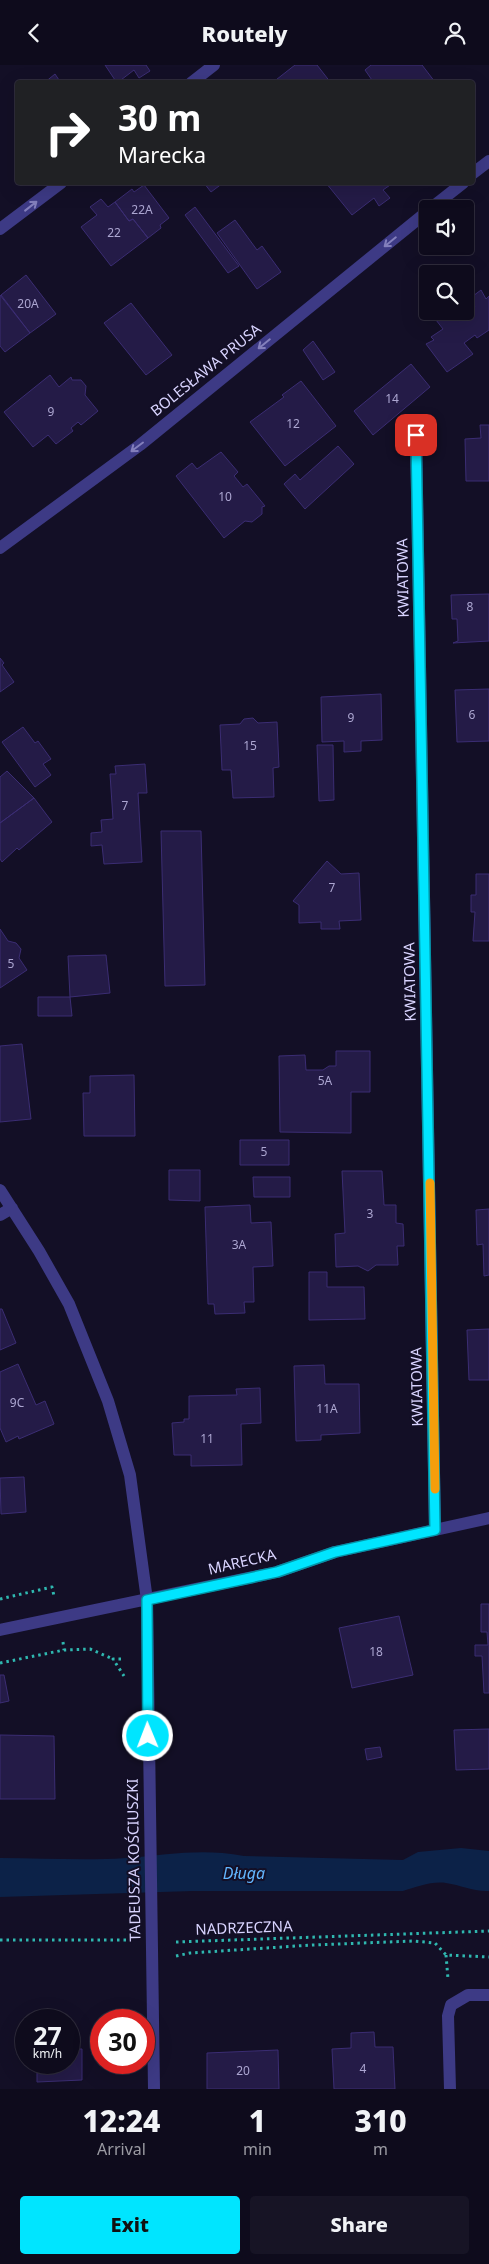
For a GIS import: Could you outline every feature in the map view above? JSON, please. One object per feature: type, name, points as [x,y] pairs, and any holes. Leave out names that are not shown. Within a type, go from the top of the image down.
[{"type":"street","points":[[195,80],[214,65]]},
{"type":"street","points":[[475,173],[489,161]]},
{"type":"street","points":[[0,229],[58,185]]},
{"type":"street","name":"BOLESŁAWA PRUSA","points":[[442,200],[460,185]]},
{"type":"street","name":"BOLESŁAWA PRUSA","points":[[0,548],[140,445],[419,218]]},
{"type":"street","name":"KWIATOWA","points":[[416,435],[435,1530]]},
{"type":"street","name":"TADEUSZA KOŚCIUSZKI","points":[[0,1190],[40,1251],[69,1304],[108,1401],[130,1475],[147,1600],[154,2089]]},
{"type":"street","points":[[0,1215],[12,1208]]},
{"type":"street","name":"MARECKA","points":[[0,1630],[277,1572],[335,1552],[489,1518]]},
{"type":"street","points":[[450,2089],[448,2016],[451,2005],[468,1995],[489,1995]]},
{"type":"path","points":[[0,1599],[52,1587]]},
{"type":"path","points":[[0,1663],[64,1650],[90,1649],[113,1659]]},
{"type":"path","name":"NADRZECZNA","points":[[0,1940],[151,1940],[172,1942],[489,1931]]},
{"type":"path","points":[[172,1956],[190,1953],[312,1945],[414,1941],[435,1943],[446,1955],[489,1957]]},
{"type":"water","name":"Długa","points":[[461,1848],[489,1851],[489,1891],[452,1884],[435,1883],[403,1891],[193,1891],[0,1897],[0,1858],[111,1859],[199,1852],[244,1856],[403,1860],[418,1852]]},
{"type":"building","points":[[105,65],[146,65],[150,71],[139,78],[134,70],[121,80],[115,80]]},
{"type":"building","points":[[295,65],[317,65],[329,80],[276,80]]},
{"type":"building","points":[[371,65],[422,65],[433,80],[372,80],[365,70]]},
{"type":"building","points":[[55,74],[59,80],[48,80]]},
{"type":"building","points":[[144,185],[169,218],[160,225],[161,228],[148,238],[133,219],[129,221],[115,202],[132,189],[134,192]]},
{"type":"building","points":[[206,185],[220,185],[211,192]]},
{"type":"building","points":[[328,185],[390,185],[383,190],[390,198],[379,206],[374,198],[352,215]]},
{"type":"building","points":[[101,199],[108,207],[115,202],[129,221],[133,219],[148,238],[111,266],[81,227],[97,215],[90,207]]},
{"type":"building","points":[[195,207],[239,266],[228,273],[185,215]]},
{"type":"building","points":[[235,220],[257,250],[262,246],[281,272],[257,289],[217,233]]},
{"type":"building","points":[[26,275],[56,314],[30,333],[1,295]]},
{"type":"building","points":[[481,290],[486,299],[489,296],[489,330],[477,338],[475,335],[464,343],[473,354],[447,372],[426,344],[434,340],[431,337],[443,329],[436,320],[474,320],[474,295]]},
{"type":"building","points":[[0,295],[30,333],[5,352],[0,346]]},
{"type":"building","points":[[131,303],[172,355],[146,375],[104,323]]},
{"type":"building","points":[[313,341],[335,372],[323,380],[303,350]]},
{"type":"building","points":[[411,364],[430,387],[373,435],[354,411]]},
{"type":"building","points":[[50,375],[59,387],[71,377],[72,380],[81,380],[86,386],[85,395],[98,411],[81,425],[78,422],[71,428],[73,431],[56,444],[48,435],[33,447],[4,412]]},
{"type":"building","points":[[301,381],[336,426],[285,466],[250,422],[284,397],[282,395]]},
{"type":"building","points":[[480,425],[489,425],[489,481],[466,481],[465,439],[481,438]]},
{"type":"building","points":[[338,446],[354,464],[305,509],[284,484],[295,474],[300,480]]},
{"type":"building","points":[[221,452],[238,472],[234,476],[243,487],[247,484],[265,506],[262,507],[262,514],[252,522],[245,521],[224,538],[176,476],[192,463],[197,469]]},
{"type":"building","points":[[489,594],[489,641],[453,643],[458,641],[457,619],[452,619],[451,595]]},
{"type":"building","points":[[0,658],[4,663],[2,665],[14,682],[0,692]]},
{"type":"building","points":[[489,689],[489,741],[457,742],[455,690]]},
{"type":"building","points":[[381,694],[382,740],[361,741],[361,751],[344,752],[344,741],[322,742],[321,697]]},
{"type":"building","points":[[253,718],[258,723],[277,722],[279,767],[273,768],[274,797],[233,798],[231,770],[222,770],[220,725],[240,724],[244,719]]},
{"type":"building","points":[[23,727],[35,743],[38,741],[51,759],[43,764],[51,775],[35,787],[2,742]]},
{"type":"building","points":[[317,745],[333,745],[334,800],[319,801]]},
{"type":"building","points":[[145,764],[147,793],[138,793],[142,862],[104,864],[102,845],[91,846],[91,833],[102,832],[101,820],[113,819],[110,774],[116,774],[115,766]]},
{"type":"building","points":[[7,771],[34,798],[0,823],[0,777]]},
{"type":"building","points":[[34,798],[52,822],[19,850],[17,848],[2,862],[0,859],[0,823]]},
{"type":"building","points":[[161,831],[201,831],[205,985],[165,986]]},
{"type":"building","points":[[327,861],[341,874],[359,873],[361,920],[339,921],[340,929],[321,929],[321,922],[299,923],[299,905],[293,901]]},
{"type":"building","points":[[476,874],[489,874],[489,941],[473,941],[475,912],[471,912],[471,895],[476,895]]},
{"type":"building","points":[[0,929],[8,941],[16,943],[21,949],[19,958],[27,970],[0,988]]},
{"type":"building","points":[[106,955],[110,993],[70,997],[68,956]]},
{"type":"building","points":[[38,997],[70,997],[72,1016],[38,1016]]},
{"type":"building","points":[[22,1044],[31,1119],[0,1122],[0,1046]]},
{"type":"building","points":[[336,1051],[370,1051],[370,1092],[351,1092],[351,1133],[280,1132],[279,1056],[305,1055],[306,1070],[323,1070],[329,1066],[336,1066]]},
{"type":"building","points":[[134,1075],[135,1136],[84,1136],[83,1093],[90,1093],[90,1076]]},
{"type":"building","points":[[240,1140],[289,1140],[289,1165],[240,1165]]},
{"type":"building","points":[[169,1170],[200,1170],[200,1201],[169,1200]]},
{"type":"building","points":[[342,1171],[382,1171],[384,1205],[396,1205],[396,1223],[403,1224],[404,1246],[397,1246],[398,1265],[376,1265],[368,1271],[358,1266],[336,1267],[335,1234],[345,1233]]},
{"type":"building","points":[[253,1177],[290,1177],[290,1197],[254,1197]]},
{"type":"building","points":[[250,1205],[251,1223],[271,1222],[273,1266],[253,1267],[254,1302],[244,1302],[245,1313],[215,1314],[214,1304],[208,1304],[205,1207]]},
{"type":"building","points":[[489,1209],[489,1275],[484,1276],[483,1244],[477,1245],[476,1210]]},
{"type":"building","points":[[309,1272],[327,1272],[327,1287],[364,1287],[365,1319],[309,1320]]},
{"type":"building","points":[[0,1309],[2,1309],[16,1343],[0,1350]]},
{"type":"building","points":[[489,1329],[489,1380],[469,1380],[467,1330]]},
{"type":"building","points":[[18,1364],[36,1405],[45,1401],[54,1424],[19,1439],[18,1436],[6,1442],[0,1428],[0,1372]]},
{"type":"building","points":[[324,1365],[325,1384],[359,1384],[360,1433],[321,1435],[321,1440],[296,1441],[294,1366]]},
{"type":"building","points":[[260,1388],[261,1423],[241,1424],[242,1465],[191,1466],[191,1455],[174,1455],[172,1423],[184,1422],[184,1419],[189,1419],[189,1396],[237,1395],[236,1389]]},
{"type":"building","points":[[24,1477],[26,1512],[1,1514],[0,1478]]},
{"type":"building","points":[[481,1604],[489,1604],[489,1693],[484,1693],[482,1656],[475,1656],[475,1645],[488,1645],[487,1632],[481,1632]]},
{"type":"building","points":[[399,1616],[413,1675],[352,1688],[339,1628]]},
{"type":"building","points":[[0,1675],[4,1675],[9,1701],[0,1703]]},
{"type":"building","points":[[489,1729],[489,1769],[456,1770],[454,1730]]},
{"type":"building","points":[[0,1735],[54,1736],[55,1799],[0,1799]]},
{"type":"building","points":[[380,1747],[382,1757],[367,1760],[365,1749]]},
{"type":"building","points":[[374,2032],[375,2047],[393,2047],[395,2089],[334,2089],[332,2049],[351,2048],[351,2033]]},
{"type":"building","points":[[80,2049],[82,2049],[82,2080],[37,2082],[37,2074],[80,2074]]},
{"type":"building","points":[[278,2050],[279,2089],[207,2089],[207,2053]]},
{"type":"slow traffic","points":[[430,1183],[435,1489]]},
{"type":"route","points":[[148,1736],[147,1600],[277,1572],[335,1552],[435,1530],[416,435]]}]
